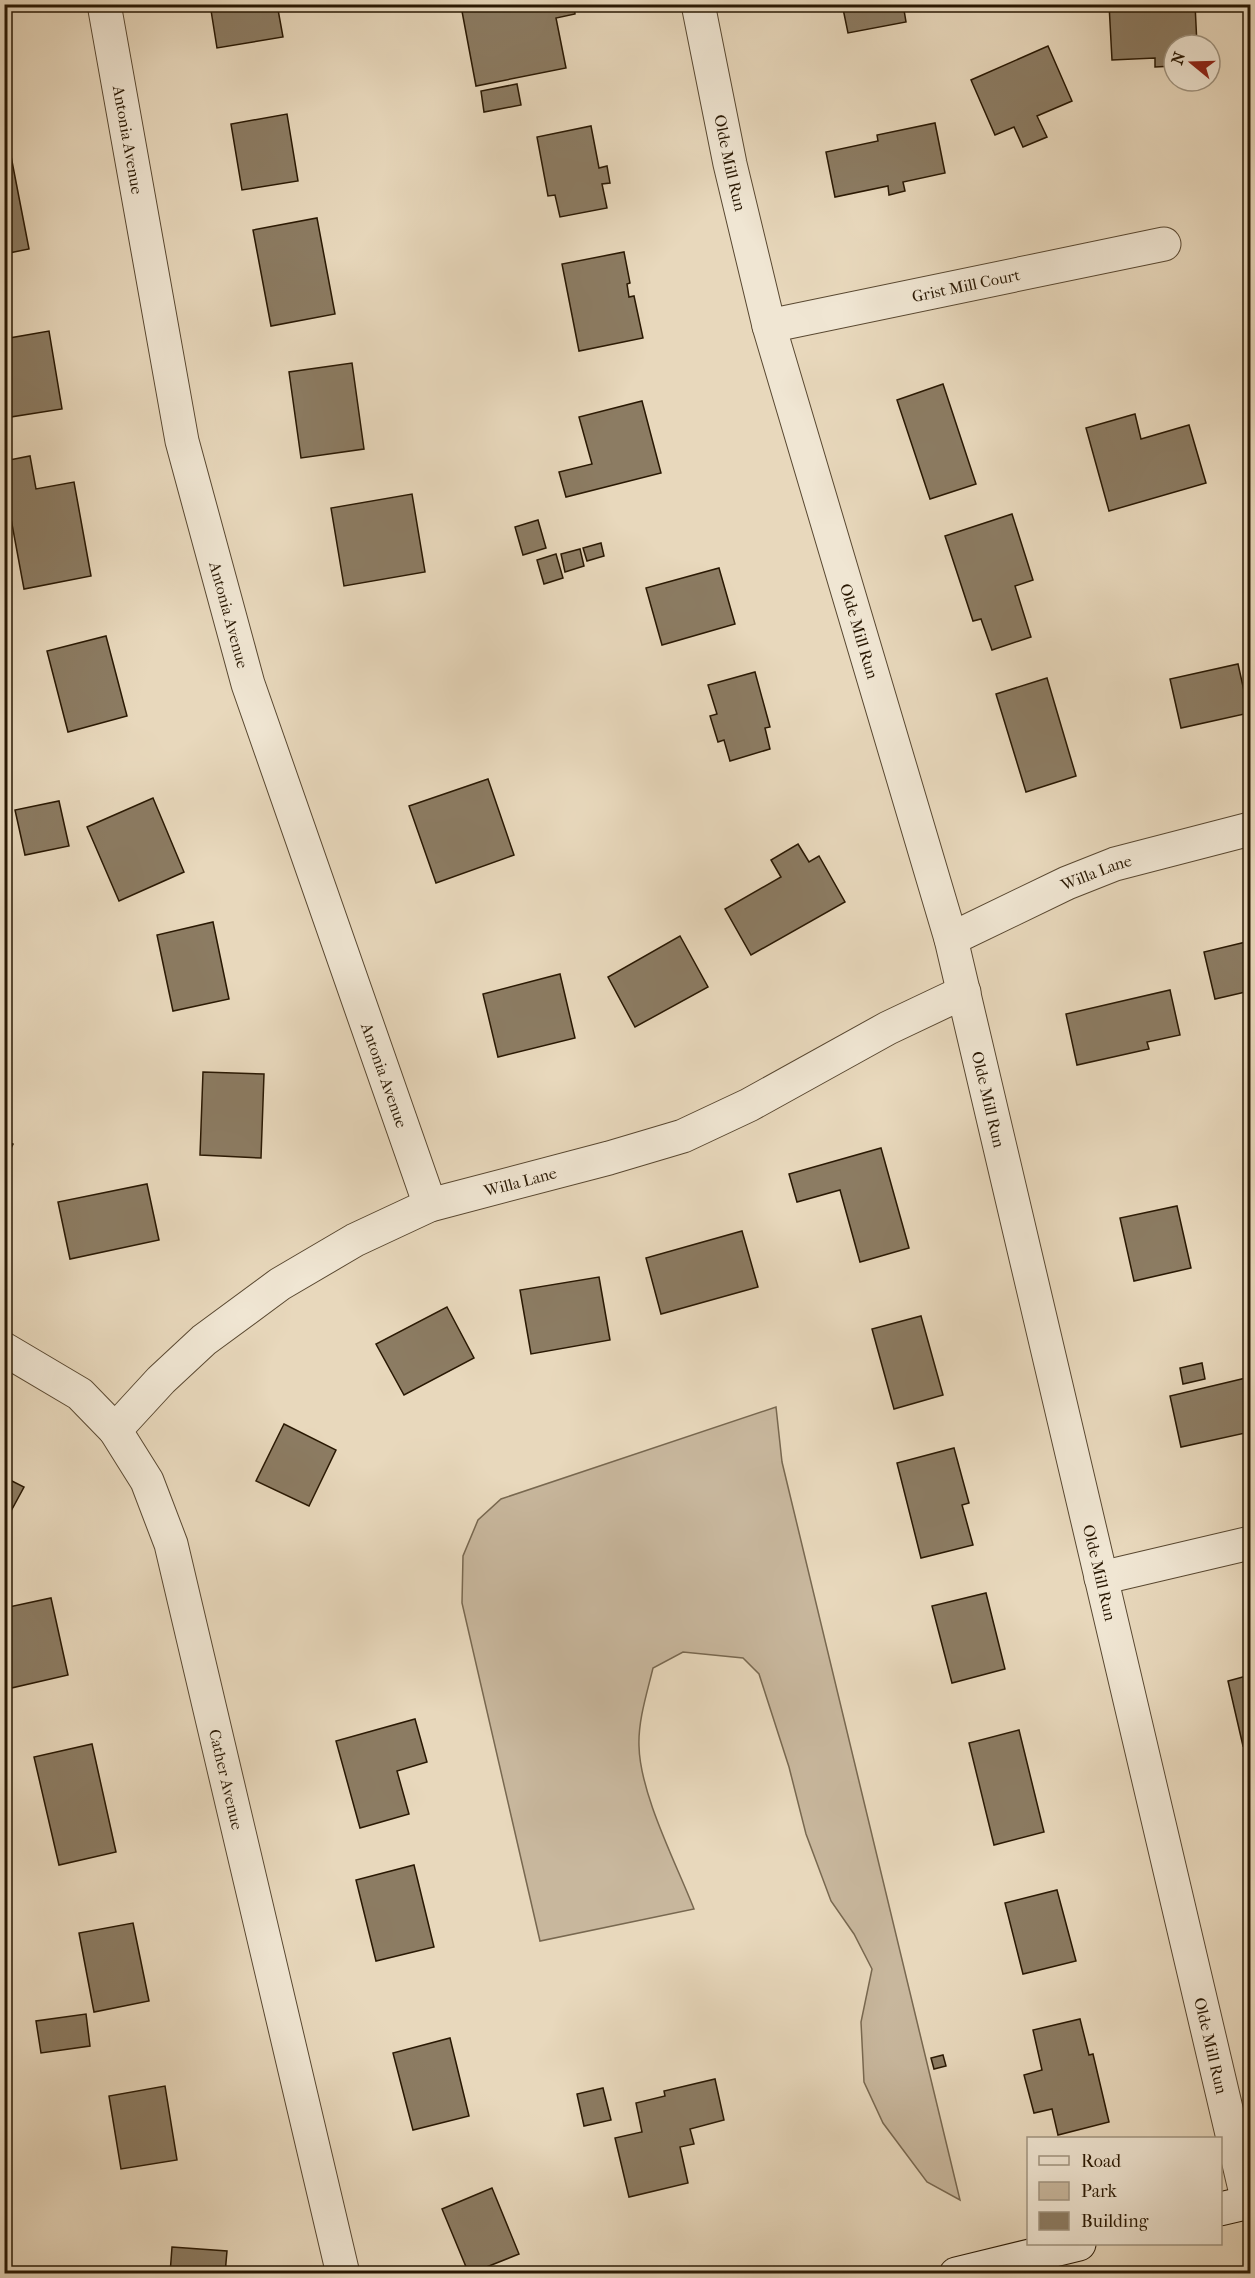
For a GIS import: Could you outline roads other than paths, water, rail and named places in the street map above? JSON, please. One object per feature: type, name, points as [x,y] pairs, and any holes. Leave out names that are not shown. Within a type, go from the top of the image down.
[{"type":"street","name":"Antonia Avenue","points":[[104,4],[182,441],[248,684],[430,1205]]},
{"type":"street","name":"Olde Mill Run","points":[[698,4],[730,164],[769,326],[951,939],[1101,1578],[1240,2204]]},
{"type":"street","name":"Grist Mill Court","points":[[769,326],[1164,244]]},
{"type":"street","name":"Willa Lane","points":[[951,939],[1067,883],[1115,864],[1251,829]]},
{"type":"street","name":"Willa Lane","points":[[115,1430],[161,1380],[204,1340],[280,1284],[355,1240],[430,1205],[683,1136],[749,1105],[888,1028],[964,992]]},
{"type":"street","name":"Cather Avenue","points":[[4,1349],[80,1394],[115,1430],[147,1481],[171,1544],[343,2274]]},
{"type":"street","points":[[1101,1578],[1251,1543]]},
{"type":"street","points":[[956,2274],[1075,2245]]}]
